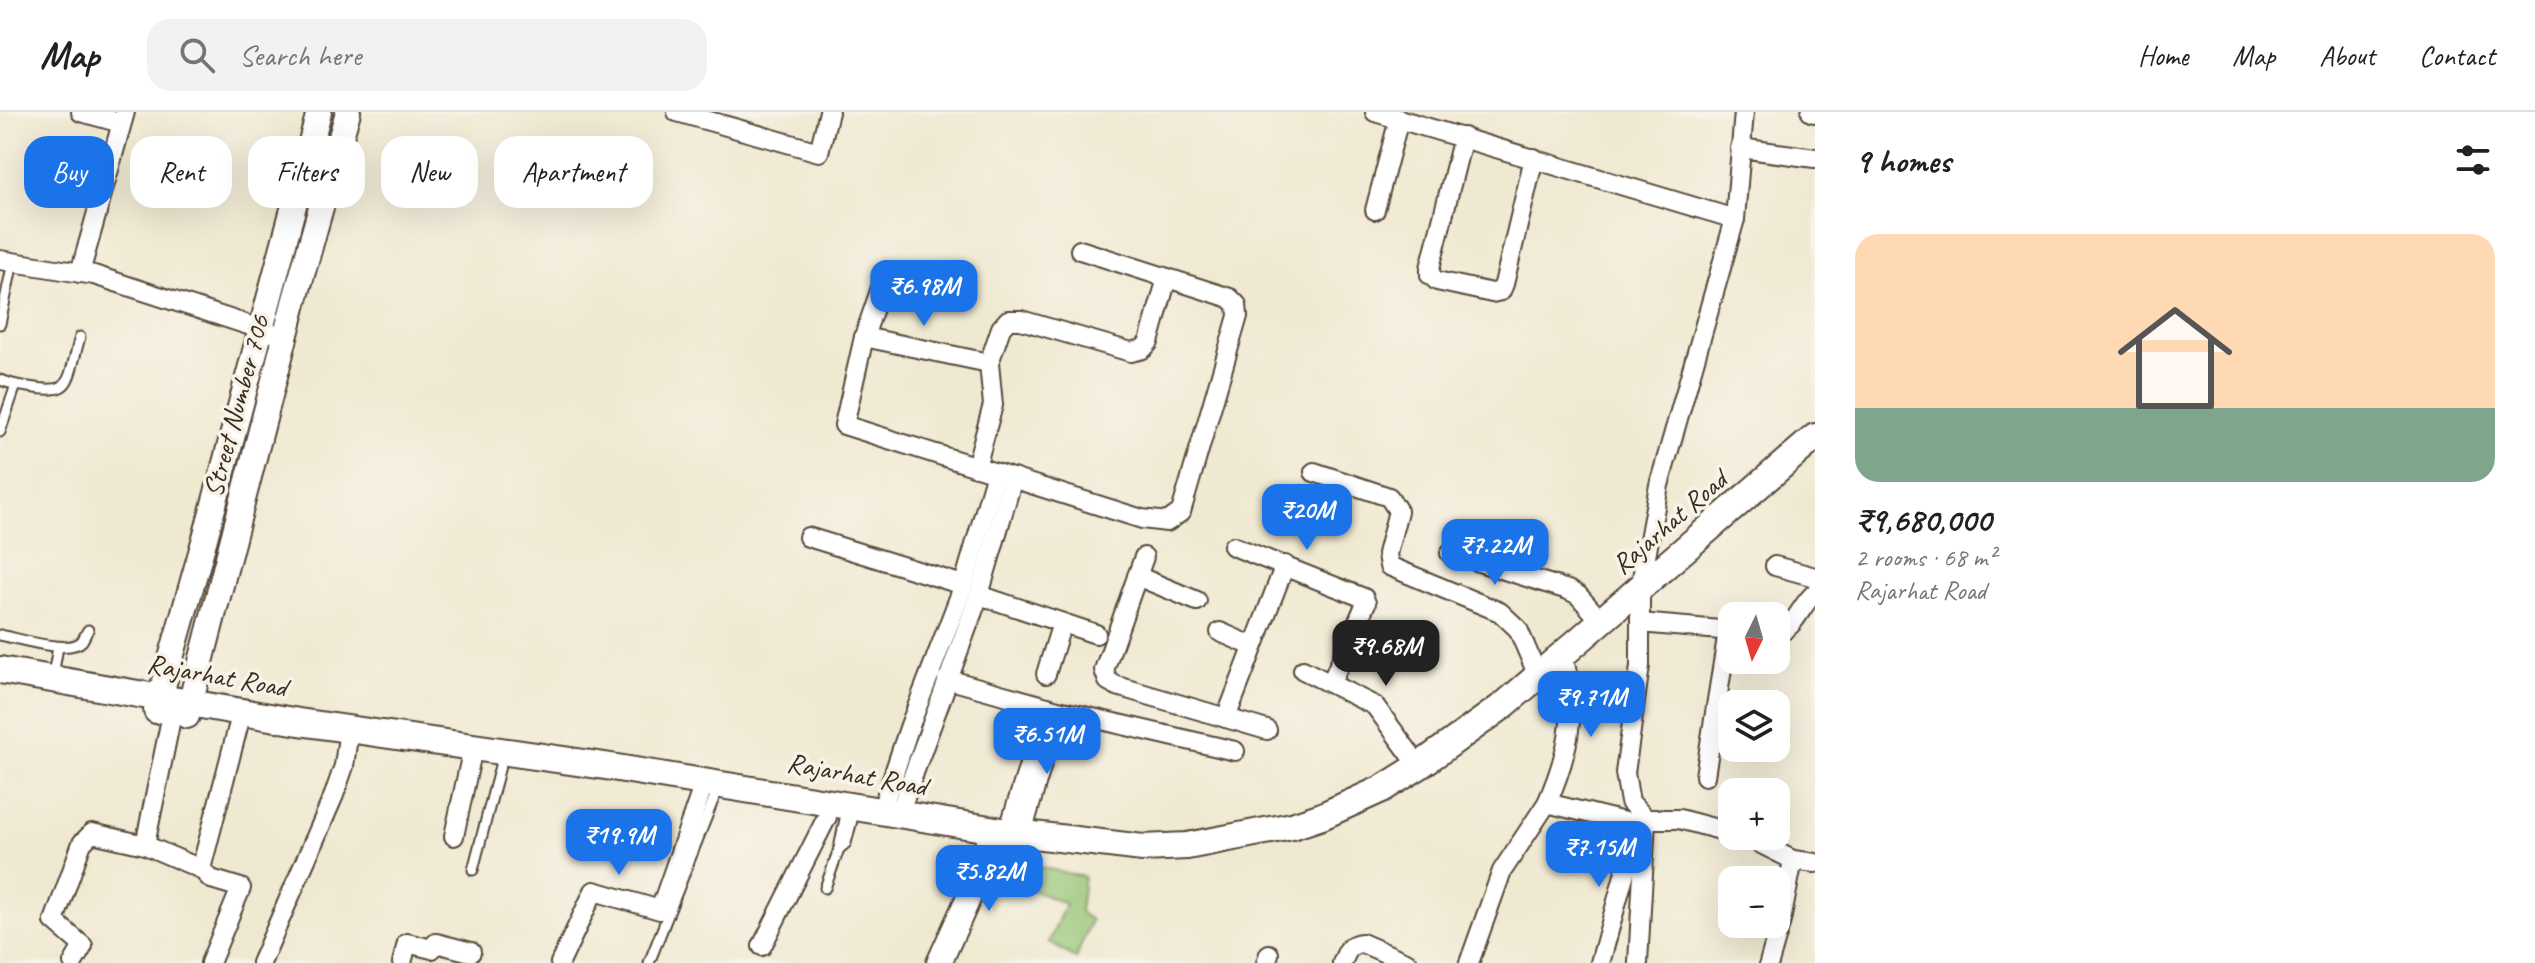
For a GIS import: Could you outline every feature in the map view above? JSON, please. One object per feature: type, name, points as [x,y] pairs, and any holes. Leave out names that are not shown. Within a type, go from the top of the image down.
[{"type":"main road","name":"Rajarhat Road","points":[[0,670],[52,679],[239,723],[349,734],[841,819],[1143,848],[1187,846],[1292,826],[1322,816],[1382,789],[1419,766],[1504,705],[1602,622],[1639,606],[1815,437]]},
{"type":"main road","name":"Rajarhat Road","points":[[0,685],[605,766],[890,813],[1114,860],[1146,861],[1241,852],[1321,833],[1410,791],[1566,668],[1815,454]]},
{"type":"street","points":[[80,273],[123,118],[81,112]]},
{"type":"street","points":[[145,845],[205,538],[319,112]]},
{"type":"street","name":"Street Number 706","points":[[173,708],[285,337],[348,112]]},
{"type":"street","points":[[677,112],[819,152],[829,112]]},
{"type":"street","points":[[1377,112],[1735,219]]},
{"type":"street","points":[[1638,963],[1643,824],[1630,802],[1625,773],[1640,666],[1639,606],[1659,485],[1735,219],[1744,112]]},
{"type":"street","points":[[1375,210],[1399,119]]},
{"type":"street","points":[[1463,137],[1430,268],[1430,275],[1437,281],[1492,293],[1501,291],[1534,158]]},
{"type":"street","points":[[1740,148],[1815,158]]},
{"type":"street","points":[[884,279],[864,337],[844,425],[1142,519],[1167,522],[1181,512],[1238,316],[1237,305],[1230,298],[1080,250]]},
{"type":"street","points":[[7,261],[80,273],[285,337]]},
{"type":"street","points":[[976,467],[993,405],[989,363],[1001,328],[1008,320],[1021,320],[1131,352],[1143,349],[1149,342],[1167,278]]},
{"type":"street","points":[[864,337],[989,363]]},
{"type":"street","points":[[1314,472],[1389,497],[1398,511],[1387,554],[1389,566],[1500,612],[1518,629],[1538,676]]},
{"type":"street","points":[[890,813],[918,763],[938,676],[1005,476]]},
{"type":"street","points":[[808,537],[1096,634]]},
{"type":"street","points":[[1233,546],[1364,598],[1366,603],[1331,683]]},
{"type":"street","points":[[1450,553],[1568,590],[1578,595],[1602,622]]},
{"type":"street","points":[[1144,557],[1104,670],[1108,681],[1267,730]]},
{"type":"street","points":[[1226,718],[1285,565]]},
{"type":"street","points":[[1775,566],[1815,577]]},
{"type":"street","points":[[1137,576],[1197,601]]},
{"type":"street","points":[[1790,626],[1815,593]]},
{"type":"street","points":[[1639,606],[1718,628]]},
{"type":"street","points":[[1046,674],[1062,623]]},
{"type":"street","points":[[1220,632],[1252,646]]},
{"type":"street","points":[[1469,963],[1502,871],[1547,803],[1555,783],[1571,733],[1571,686],[1566,668]]},
{"type":"street","points":[[1303,670],[1375,706],[1419,766]]},
{"type":"street","points":[[1705,776],[1723,674]]},
{"type":"street","points":[[938,676],[1052,709],[1235,751]]},
{"type":"street","points":[[890,813],[898,757],[938,676]]},
{"type":"street","points":[[939,963],[982,868],[1002,835],[1052,709]]},
{"type":"street","points":[[201,869],[239,723]]},
{"type":"street","points":[[261,963],[334,795],[344,766],[349,734]]},
{"type":"street","points":[[454,836],[471,757]]},
{"type":"street","points":[[898,757],[918,763]]},
{"type":"street","points":[[560,963],[594,891],[660,910],[707,796]]},
{"type":"street","points":[[1547,803],[1643,824],[1679,819],[1718,829]]},
{"type":"street","points":[[762,946],[841,819]]},
{"type":"street","points":[[1600,963],[1643,824]]},
{"type":"street","points":[[73,963],[83,946],[54,921],[82,843],[92,833],[145,845],[201,869],[211,879],[241,888],[210,963]]},
{"type":"street","points":[[1773,850],[1793,860],[1815,863]]},
{"type":"street","points":[[1769,963],[1793,860]]},
{"type":"street","points":[[402,963],[407,943],[432,949],[436,943],[471,952]]},
{"type":"street","points":[[1342,963],[1348,947],[1362,943],[1408,963]]},
{"type":"lane","points":[[0,324],[7,261]]},
{"type":"lane","points":[[0,380],[52,391],[61,389],[68,381],[80,337]]},
{"type":"lane","points":[[0,432],[16,385]]},
{"type":"lane","points":[[0,635],[58,647],[73,647],[81,643],[88,630]]},
{"type":"lane","points":[[52,679],[58,647]]},
{"type":"lane","points":[[473,870],[501,762]]},
{"type":"lane","points":[[649,963],[707,796]]},
{"type":"lane","points":[[825,888],[839,849],[846,843],[841,819]]},
{"type":"green space","points":[[1040,867],[1084,877],[1080,912],[1091,920],[1076,959],[1049,942],[1065,904],[1028,888]]}]
